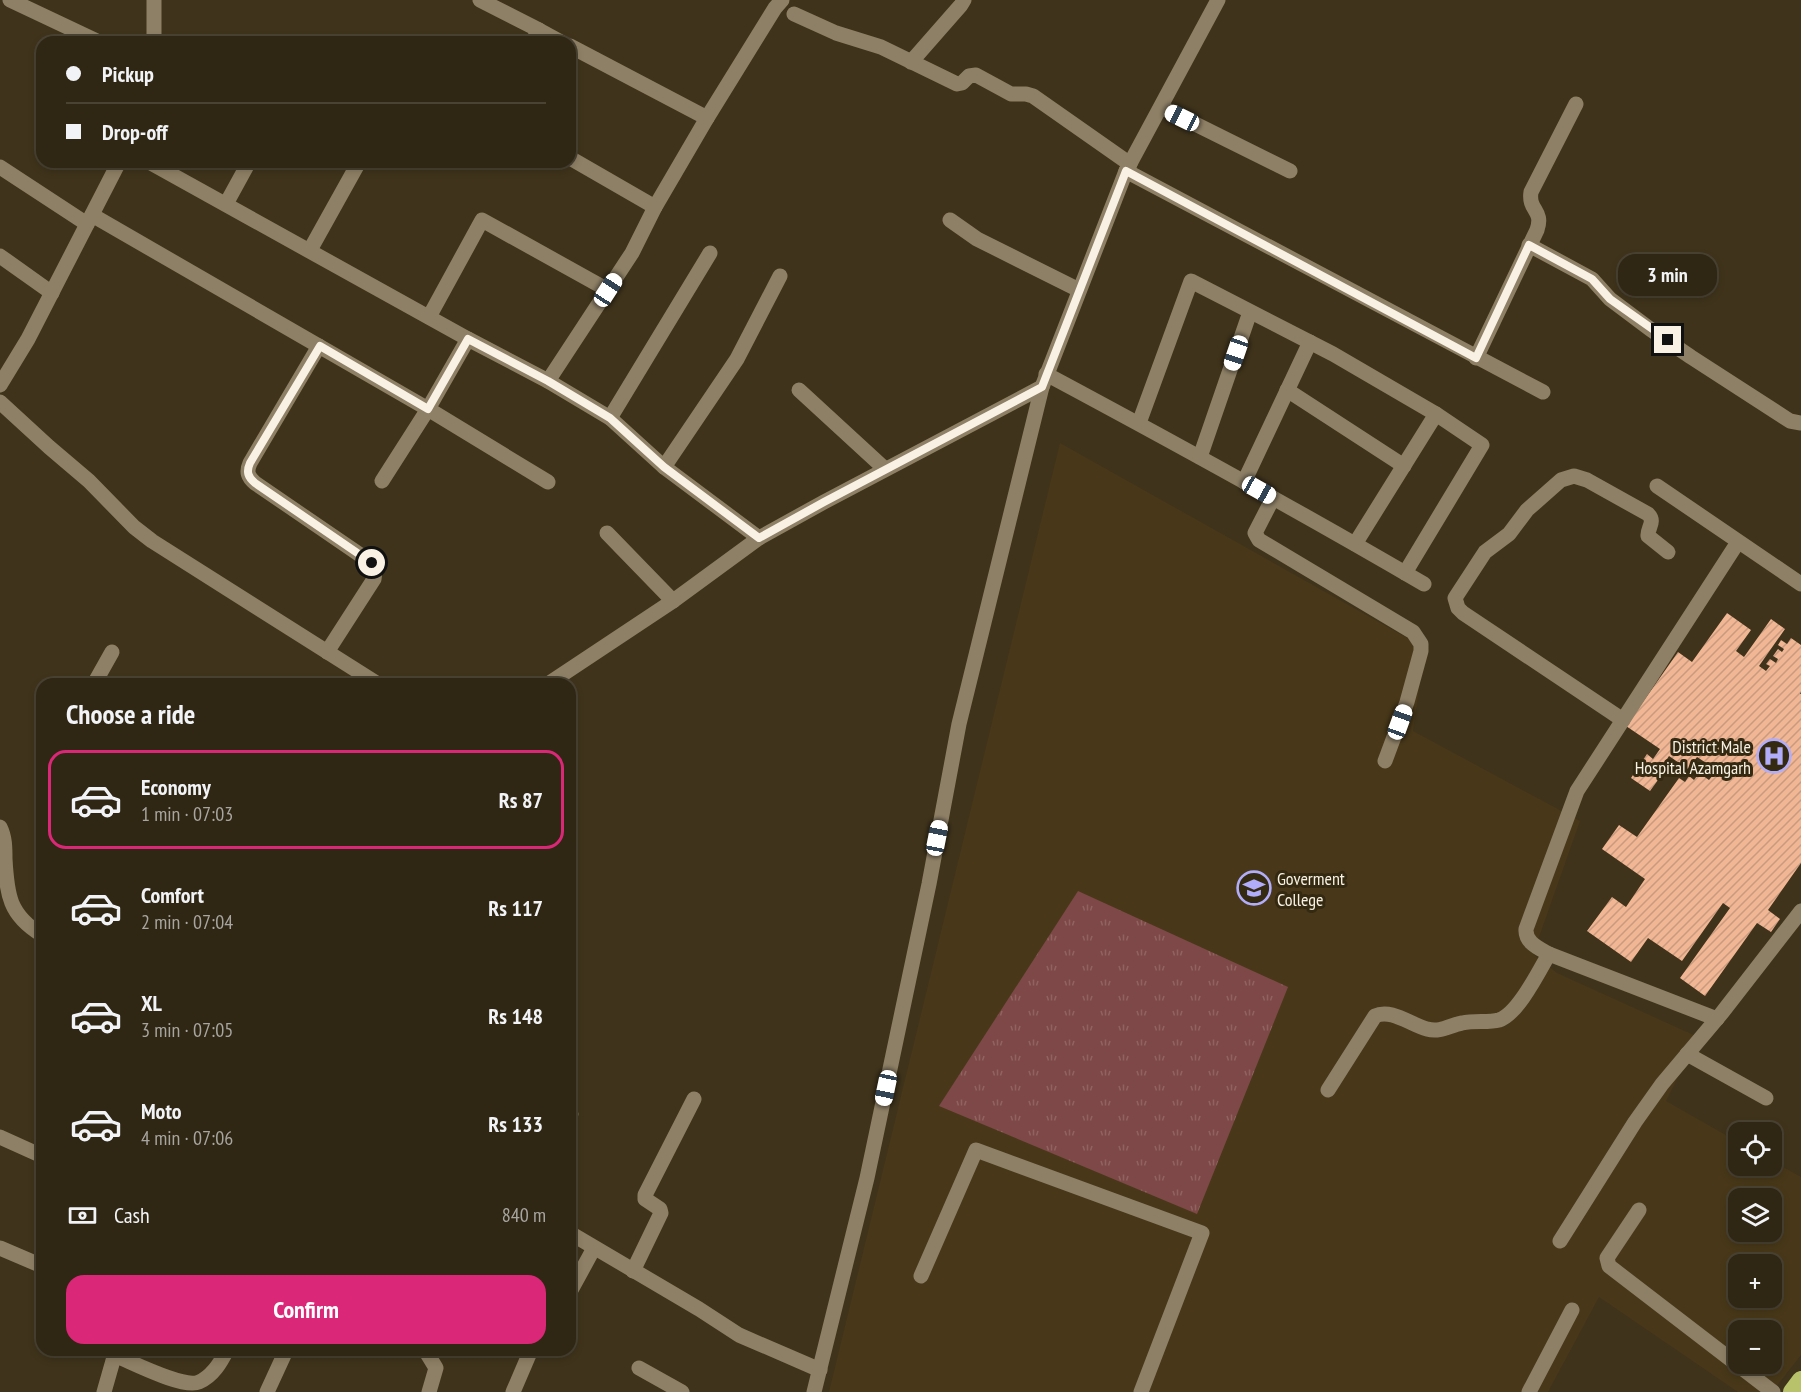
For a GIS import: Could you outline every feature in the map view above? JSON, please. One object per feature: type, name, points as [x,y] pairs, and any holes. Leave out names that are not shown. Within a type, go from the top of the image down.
[{"type":"highway","points":[[1792,1392],[1801,1380]]},
{"type":"street","points":[[10,0],[86,36]]},
{"type":"street","points":[[154,0],[154,36]]},
{"type":"street","points":[[480,0],[536,36]]},
{"type":"street","points":[[548,381],[632,253],[707,118],[774,8],[782,0]]},
{"type":"street","points":[[911,62],[964,0]]},
{"type":"street","points":[[814,1392],[867,1178],[959,724],[1044,381],[1128,167],[1218,0]]},
{"type":"street","points":[[794,14],[836,33],[881,47],[957,84],[962,83],[969,76],[976,75],[1011,94],[1034,96],[1128,167],[1476,358],[1543,392]]},
{"type":"street","points":[[576,49],[707,118]]},
{"type":"street","points":[[1476,358],[1540,223],[1530,202],[1531,192],[1576,104]]},
{"type":"street","points":[[1161,107],[1290,171]]},
{"type":"street","points":[[576,161],[656,207]]},
{"type":"street","points":[[0,167],[89,219],[320,346],[548,482]]},
{"type":"street","points":[[0,385],[28,339],[116,168]]},
{"type":"street","points":[[160,168],[548,381],[610,418],[664,467],[759,538]]},
{"type":"street","points":[[226,204],[246,168]]},
{"type":"street","points":[[310,250],[356,168]]},
{"type":"street","points":[[429,317],[482,220],[608,290]]},
{"type":"street","points":[[950,220],[977,239],[1080,290]]},
{"type":"street","points":[[1529,245],[1592,279],[1610,299],[1691,357],[1791,421],[1801,423]]},
{"type":"street","points":[[610,418],[710,253]]},
{"type":"street","points":[[0,256],[52,293]]},
{"type":"street","points":[[664,467],[737,359],[780,276]]},
{"type":"street","points":[[1139,423],[1191,281],[1310,342],[1436,414],[1482,445],[1405,573]]},
{"type":"street","points":[[1200,457],[1250,312]]},
{"type":"street","points":[[382,481],[428,409],[468,339]]},
{"type":"street","points":[[1244,482],[1310,342]]},
{"type":"street","points":[[320,346],[250,463],[248,474],[255,483],[372,563],[375,571],[374,579],[327,652]]},
{"type":"street","points":[[1044,381],[1139,423],[1424,584]]},
{"type":"street","points":[[558,678],[673,601],[759,538],[1044,381]]},
{"type":"street","points":[[799,390],[885,469]]},
{"type":"street","points":[[1287,390],[1404,466]]},
{"type":"street","points":[[0,402],[89,481],[134,527],[152,541],[368,678]]},
{"type":"street","points":[[1355,543],[1436,414]]},
{"type":"street","points":[[1623,720],[1463,613],[1458,608],[1455,597],[1485,552],[1509,534],[1527,510],[1561,480],[1568,477],[1581,477],[1648,514],[1652,523],[1647,532],[1648,536],[1668,552]]},
{"type":"street","points":[[1657,486],[1801,584]]},
{"type":"street","points":[[1273,498],[1255,533],[1259,540],[1413,632],[1421,644],[1407,702],[1385,761]]},
{"type":"street","points":[[608,533],[673,601]]},
{"type":"street","points":[[1717,1019],[1549,954],[1529,941],[1526,930],[1577,791],[1738,542]]},
{"type":"street","points":[[97,678],[112,652]]},
{"type":"street","points":[[0,827],[4,841],[9,899],[7,909],[36,931]]},
{"type":"street","points":[[1560,1241],[1635,1122],[1662,1084],[1717,1019],[1801,911]]},
{"type":"street","points":[[1328,1090],[1378,1014],[1386,1013],[1428,1030],[1440,1031],[1470,1021],[1497,1020],[1506,1017],[1517,1006],[1549,954]]},
{"type":"street","points":[[1687,1054],[1766,1098]]},
{"type":"street","points":[[633,1271],[661,1213],[660,1209],[645,1199],[645,1195],[694,1099]]},
{"type":"street","points":[[0,1137],[36,1153]]},
{"type":"street","points":[[921,1276],[976,1150],[1202,1233],[1141,1392]]},
{"type":"street","points":[[1639,1210],[1607,1258],[1608,1266],[1773,1392]]},
{"type":"street","points":[[576,1237],[739,1335],[820,1370]]},
{"type":"street","points":[[0,1248],[36,1263]]},
{"type":"street","points":[[576,1281],[594,1248]]},
{"type":"street","points":[[1529,1392],[1572,1310]]},
{"type":"street","points":[[104,1392],[114,1356]]},
{"type":"street","points":[[123,1356],[180,1383],[193,1384],[200,1382],[217,1368],[224,1356]]},
{"type":"street","points":[[267,1392],[284,1356]]},
{"type":"street","points":[[429,1356],[436,1368],[429,1392]]},
{"type":"street","points":[[513,1392],[528,1356]]},
{"type":"street","points":[[639,1368],[682,1392]]},
{"type":"shaded area","name":"Goverment College","points":[[1060,443],[1425,648],[1413,731],[1580,821],[1533,954],[1557,973],[1698,1037],[1666,1101],[1728,1136],[1728,1176],[1782,1176],[1782,1167],[1801,1177],[1801,1355],[1772,1392],[1738,1392],[1599,1297],[1548,1392],[829,1392]]},
{"type":"green space","points":[[1078,891],[1288,987],[1197,1214],[939,1106]]},
{"type":"building","points":[[1727,613],[1751,630],[1736,651],[1744,657],[1771,619],[1785,629],[1759,666],[1766,671],[1770,666],[1766,664],[1770,659],[1776,663],[1778,659],[1773,656],[1778,649],[1782,652],[1784,649],[1778,645],[1781,640],[1787,644],[1791,638],[1801,645],[1801,863],[1768,910],[1780,919],[1771,932],[1757,923],[1705,996],[1680,978],[1730,908],[1723,903],[1682,961],[1648,938],[1631,962],[1587,931],[1612,897],[1626,907],[1645,879],[1602,849],[1619,825],[1637,837],[1679,778],[1685,782],[1689,776],[1694,780],[1699,773],[1709,780],[1717,770],[1697,757],[1688,769],[1669,756],[1665,762],[1669,765],[1650,791],[1631,778],[1647,754],[1653,759],[1660,749],[1626,726],[1678,652],[1692,662]]},
{"type":"place","name":"District Male Hospital Azamgarh","points":[[1774,756]]},
{"type":"place","name":"Goverment College","points":[[1254,888]]},
{"type":"route","points":[[372,563],[255,483],[248,474],[250,463],[320,346],[428,409],[468,339],[548,381],[610,418],[664,467],[759,538],[1042,387],[1126,171],[1476,358],[1529,245],[1592,279],[1610,299],[1668,340]]}]
